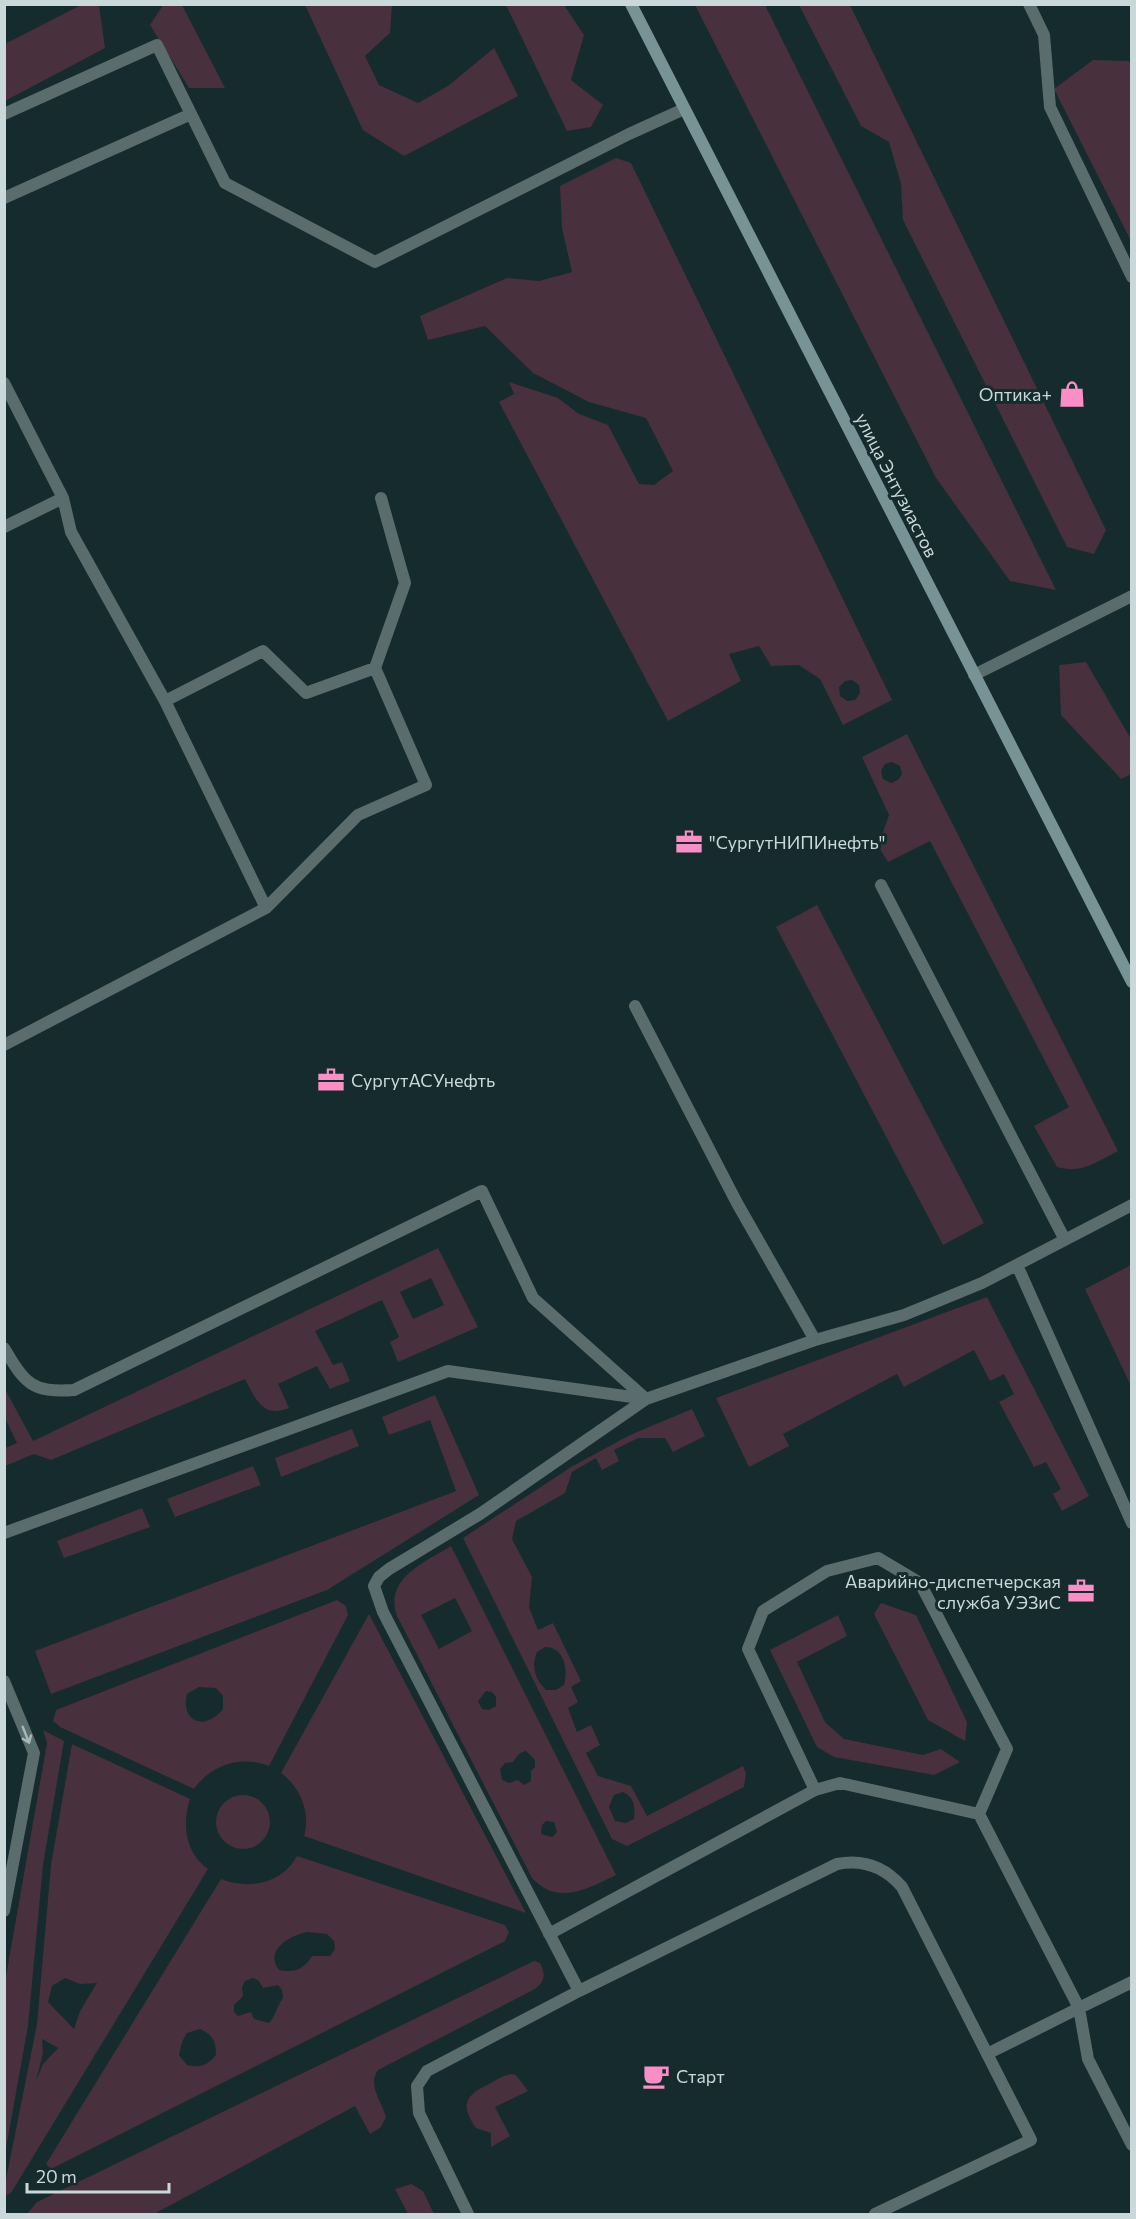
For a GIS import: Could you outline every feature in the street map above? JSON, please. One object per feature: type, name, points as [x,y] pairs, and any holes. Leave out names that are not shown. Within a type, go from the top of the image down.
[{"type":"main road","name":"улица Энтузиастов","points":[[631,4],[1131,982]]},
{"type":"lane","points":[[1029,4],[1044,35],[1050,107],[1131,277]]},
{"type":"lane","points":[[4,114],[157,45],[225,183],[375,262],[628,134],[684,109]]},
{"type":"lane","points":[[4,198],[191,114]]},
{"type":"lane","points":[[4,383],[63,498],[71,532],[165,701],[266,908]]},
{"type":"lane","points":[[4,527],[63,498]]},
{"type":"lane","points":[[4,1045],[266,908],[358,816],[426,785],[375,668],[405,583],[381,498]]},
{"type":"lane","points":[[974,675],[1131,596]]},
{"type":"lane","points":[[165,701],[263,651],[306,693],[375,668]]},
{"type":"lane","points":[[881,885],[1065,1240]]},
{"type":"lane","points":[[635,1006],[736,1203],[815,1340]]},
{"type":"lane","points":[[4,1348],[22,1378],[48,1392],[74,1390],[482,1191],[533,1298],[646,1399]]},
{"type":"lane","points":[[579,1992],[383,1612],[374,1586],[379,1577],[480,1514],[646,1399],[815,1340],[904,1315],[982,1283],[1131,1205]]},
{"type":"lane","points":[[1017,1265],[1131,1523]]},
{"type":"lane","points":[[4,1533],[448,1371],[646,1399]]},
{"type":"lane","points":[[815,1790],[748,1649],[763,1611],[827,1571],[878,1558],[920,1583],[1007,1749],[979,1814]]},
{"type":"lane","points":[[4,1681],[34,1753],[4,1911]]},
{"type":"lane","points":[[549,1934],[815,1790],[840,1783],[979,1814]]},
{"type":"lane","points":[[979,1814],[1079,2007],[1088,2059],[1131,2145]]},
{"type":"lane","points":[[468,2214],[419,2113],[417,2086],[427,2071],[579,1992],[837,1864],[852,1861],[866,1863],[893,1876],[902,1887],[1031,2140],[875,2214]]},
{"type":"lane","points":[[987,2054],[1131,1982]]},
{"type":"shaded area","points":[[81,5],[99,5],[105,48],[5,101],[5,44]]},
{"type":"shaded area","points":[[163,5],[182,5],[225,88],[189,88],[150,25]]},
{"type":"shaded area","points":[[305,5],[392,5],[390,33],[365,56],[379,85],[418,103],[448,86],[494,48],[518,96],[404,156],[363,130]]},
{"type":"shaded area","points":[[506,5],[564,5],[584,35],[571,80],[603,105],[591,127],[567,131]]},
{"type":"shaded area","points":[[695,5],[765,5],[1056,590],[1010,581],[936,478]]},
{"type":"shaded area","points":[[799,5],[850,5],[1106,530],[1094,554],[1067,547],[903,220],[901,184],[889,142],[861,126]]},
{"type":"shaded area","points":[[1093,60],[1129,61],[1132,67],[1131,241],[1054,89]]},
{"type":"shaded area","points":[[616,158],[631,163],[892,700],[843,725],[820,679],[799,665],[771,666],[759,646],[729,654],[741,681],[668,721],[499,402],[514,394],[509,382],[558,398],[579,414],[608,425],[639,484],[654,485],[673,471],[646,418],[589,402],[533,373],[485,326],[428,340],[420,316],[507,278],[539,281],[572,272],[562,228],[560,186]],"holes":[[[852,680],[859,685],[860,693],[855,700],[847,701],[840,696],[839,687],[845,681]]]},
{"type":"shaded area","points":[[1086,662],[1131,739],[1131,774],[1121,779],[1061,715],[1059,665]]},
{"type":"shaded area","points":[[907,734],[1118,1151],[1081,1168],[1057,1167],[1034,1126],[1069,1107],[930,841],[888,862],[878,846],[889,815],[862,757]],"holes":[[[892,762],[900,766],[902,774],[898,780],[891,783],[883,779],[881,771],[885,764]]]},
{"type":"shaded area","points":[[817,905],[984,1223],[943,1245],[776,927]]},
{"type":"shaded area","points":[[438,1248],[478,1327],[398,1362],[390,1342],[399,1337],[382,1300],[315,1331],[333,1365],[342,1362],[350,1381],[330,1389],[317,1366],[278,1384],[289,1408],[280,1411],[266,1409],[256,1399],[245,1379],[51,1460],[34,1454],[5,1466],[5,1448],[17,1443],[5,1418],[5,1389],[33,1441]],"holes":[[[431,1278],[444,1305],[413,1319],[400,1292]]]},
{"type":"shaded area","points":[[1131,1265],[1131,1386],[1085,1289]]},
{"type":"shaded area","points":[[987,1297],[1089,1496],[1062,1511],[1053,1494],[1061,1489],[1046,1462],[1034,1467],[999,1402],[1014,1394],[1004,1374],[990,1381],[974,1350],[904,1387],[897,1374],[783,1434],[789,1446],[749,1467],[716,1398]]},
{"type":"shaded area","points":[[435,1395],[479,1495],[327,1590],[51,1694],[35,1651],[456,1491],[430,1420],[389,1435],[382,1417]]},
{"type":"shaded area","points":[[692,1409],[705,1436],[673,1452],[665,1438],[638,1438],[614,1450],[619,1461],[602,1470],[596,1458],[572,1472],[565,1493],[516,1521],[512,1539],[532,1577],[529,1607],[538,1630],[553,1623],[581,1681],[571,1687],[578,1702],[568,1708],[577,1732],[591,1725],[600,1745],[586,1753],[598,1776],[631,1786],[647,1816],[743,1766],[746,1773],[744,1787],[627,1846],[612,1839],[463,1538],[571,1467],[630,1435]],"holes":[[[545,1647],[557,1651],[564,1660],[566,1673],[564,1685],[556,1690],[546,1690],[539,1682],[535,1672],[534,1663],[537,1652]],[[623,1792],[630,1797],[634,1806],[634,1819],[626,1823],[615,1821],[609,1807],[614,1795]]]},
{"type":"shaded area","points":[[352,1429],[359,1446],[281,1477],[275,1458]]},
{"type":"shaded area","points":[[253,1466],[261,1485],[175,1517],[167,1499]]},
{"type":"shaded area","points":[[142,1508],[150,1527],[64,1558],[57,1541]]},
{"type":"shaded area","points":[[451,1546],[616,1875],[584,1889],[562,1893],[542,1886],[532,1878],[397,1616],[394,1603],[396,1591],[401,1582],[409,1573]],"holes":[[[455,1598],[472,1631],[439,1649],[421,1615]],[[486,1691],[492,1692],[496,1697],[496,1706],[489,1710],[482,1709],[478,1701]],[[526,1751],[535,1760],[535,1767],[531,1771],[531,1781],[524,1785],[518,1780],[509,1783],[502,1780],[500,1769],[505,1763],[513,1762],[520,1753]],[[546,1821],[554,1822],[557,1832],[552,1837],[541,1834],[542,1825]]]},
{"type":"shaded area","points":[[337,1600],[346,1606],[348,1615],[269,1766],[248,1761],[228,1764],[209,1773],[194,1789],[60,1727],[53,1721],[56,1710]],"holes":[[[199,1687],[216,1688],[223,1696],[223,1709],[209,1720],[196,1721],[187,1712],[187,1694]]]},
{"type":"shaded area","points":[[881,1603],[916,1615],[967,1722],[965,1741],[928,1720],[874,1614]]},
{"type":"shaded area","points":[[369,1614],[526,1913],[304,1836],[305,1809],[294,1785],[281,1773]]},
{"type":"shaded area","points":[[838,1615],[847,1636],[797,1662],[825,1722],[844,1739],[923,1755],[941,1749],[960,1762],[934,1775],[834,1757],[817,1747],[770,1650]]},
{"type":"shaded area","points":[[43,1730],[64,1741],[43,1865],[28,2026],[5,2154],[5,1982],[47,1743]]},
{"type":"shaded area","points":[[72,1744],[190,1799],[186,1818],[187,1837],[194,1855],[208,1869],[11,2193],[5,2196],[5,2184],[37,2024],[51,1865]],"holes":[[[65,1978],[80,1984],[97,1983],[80,2011],[74,2029],[48,2002],[52,1986]],[[42,2039],[58,2048],[43,2064],[36,2081],[43,2053]]]},
{"type":"shaded area","points":[[243,1795],[253,1797],[262,1803],[268,1812],[270,1822],[268,1832],[262,1841],[253,1847],[243,1849],[233,1847],[224,1841],[218,1832],[216,1822],[218,1812],[224,1803],[233,1797]]},
{"type":"shaded area","points":[[297,1856],[505,1925],[509,1932],[505,1941],[51,2169],[46,2164],[221,1879],[242,1884],[264,1882],[283,1873]],"holes":[[[308,1932],[327,1934],[334,1941],[335,1949],[330,1956],[312,1956],[305,1965],[298,1969],[279,1970],[275,1963],[277,1950],[287,1940]],[[253,1978],[258,1980],[263,1988],[278,1985],[282,1990],[283,1998],[269,2023],[254,2019],[251,2012],[238,2016],[234,2012],[234,2005],[243,1996],[242,1987],[245,1981]],[[200,2029],[211,2036],[216,2055],[210,2062],[200,2066],[187,2065],[179,2055],[187,2033]]]},
{"type":"shaded area","points":[[534,1961],[540,1963],[544,1974],[543,1980],[535,1989],[378,2070],[374,2082],[376,2094],[386,2117],[381,2127],[370,2134],[355,2106],[154,2214],[27,2214],[37,2202]]},
{"type":"shaded area","points":[[511,2074],[516,2075],[528,2091],[495,2107],[510,2136],[491,2147],[491,2133],[476,2128],[468,2113],[467,2101],[481,2088]]},
{"type":"shaded area","points":[[411,2184],[423,2191],[434,2214],[408,2214],[395,2189]]},
{"type":"place","name":"Оптика+","points":[[1072,394]]},
{"type":"place","name":"\"СургутНИПИнефть\"","points":[[689,842]]},
{"type":"place","name":"СургутАСУнефть","points":[[331,1080]]},
{"type":"place","name":"Аварийно-диспетчерская служба УЭЗиС","points":[[1081,1591]]},
{"type":"place","name":"Старт","points":[[656,2076]]}]
